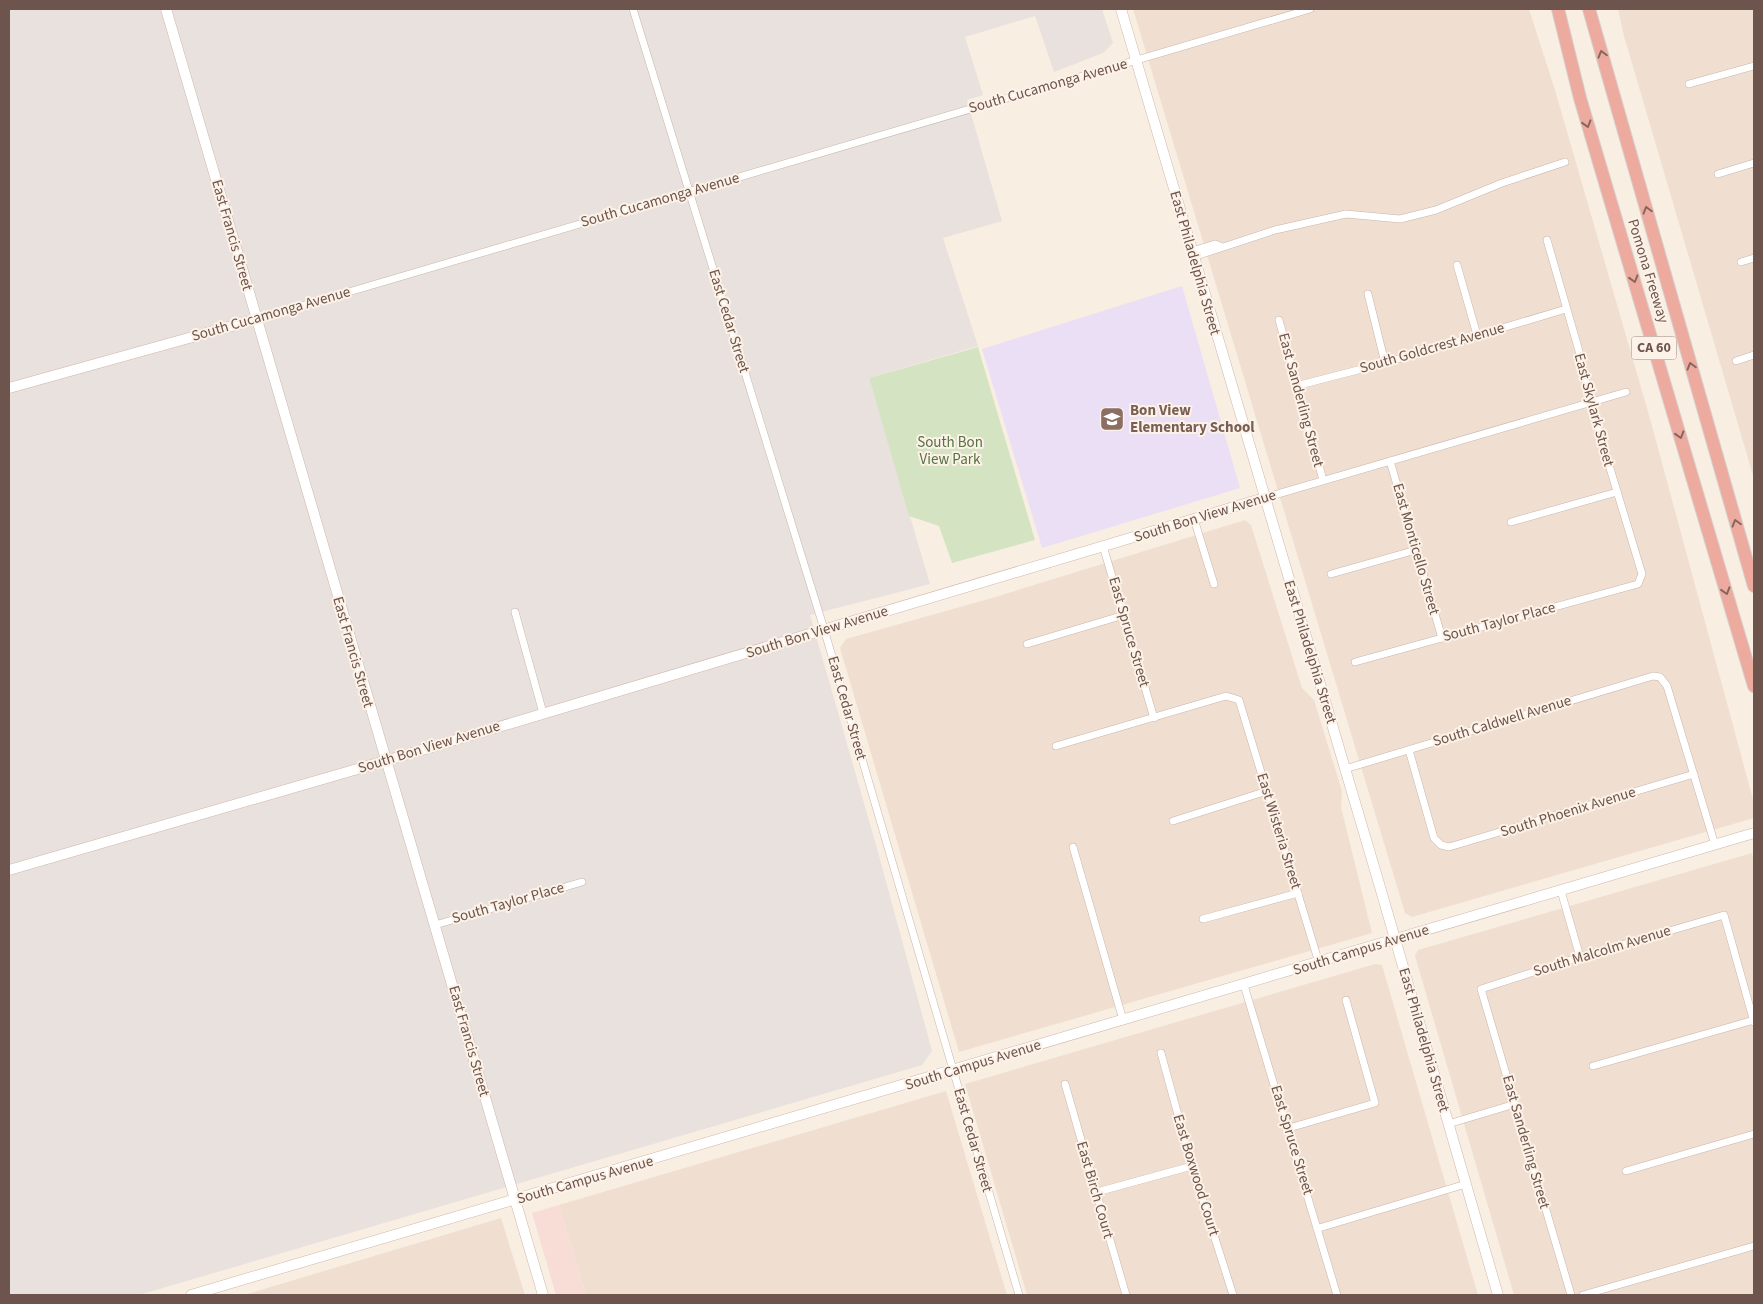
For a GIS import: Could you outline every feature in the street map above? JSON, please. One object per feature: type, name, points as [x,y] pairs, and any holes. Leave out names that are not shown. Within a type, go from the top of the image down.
[{"type":"highway","points":[[1549,9],[1580,98]]},
{"type":"highway","name":"Pomona Freeway","points":[[1558,9],[1580,98],[1754,686]]},
{"type":"highway","name":"Pomona Freeway","points":[[1589,9],[1754,586]]},
{"type":"street","name":"East Francis Street","points":[[166,9],[435,925],[541,1295]]},
{"type":"street","name":"East Cedar Street","points":[[633,9],[824,630],[1019,1295]]},
{"type":"street","name":"East Philadelphia Street","points":[[1121,9],[1498,1295]]},
{"type":"street","name":"South Cucamonga Avenue","points":[[9,388],[257,319],[1310,9]]},
{"type":"street","points":[[1689,84],[1754,66]]},
{"type":"street","points":[[1193,254],[1217,250],[1220,246],[1284,228],[1346,214],[1400,219],[1436,210],[1502,183],[1565,162]]},
{"type":"street","points":[[1718,174],[1754,163]]},
{"type":"street","name":"East Skylark Street","points":[[1547,240],[1590,402],[1642,574],[1641,579]]},
{"type":"street","points":[[1741,262],[1754,258]]},
{"type":"street","points":[[1457,265],[1476,334]]},
{"type":"street","points":[[1368,294],[1385,363]]},
{"type":"street","name":"South Goldcrest Avenue","points":[[1296,386],[1385,363],[1476,334],[1566,309]]},
{"type":"street","name":"East Sanderling Street","points":[[1279,320],[1323,480]]},
{"type":"street","points":[[1736,360],[1754,355]]},
{"type":"street","name":"South Bon View Avenue","points":[[9,870],[824,630],[1323,480],[1626,392]]},
{"type":"street","name":"East Monticello Street","points":[[1390,461],[1442,638]]},
{"type":"street","points":[[1511,522],[1617,492]]},
{"type":"street","points":[[1194,519],[1214,584]]},
{"type":"street","name":"East Spruce Street","points":[[1103,546],[1154,718]]},
{"type":"street","points":[[1331,574],[1416,550]]},
{"type":"street","name":"South Taylor Place","points":[[1355,662],[1638,584],[1641,579]]},
{"type":"street","points":[[516,612],[543,713]]},
{"type":"street","points":[[1027,644],[1124,615]]},
{"type":"street","name":"South Caldwell Avenue","points":[[1345,769],[1653,676],[1660,677],[1667,686],[1694,774]]},
{"type":"street","name":"East Wisteria Street","points":[[1154,718],[1226,696],[1239,700],[1319,963]]},
{"type":"street","points":[[1056,746],[1154,718]]},
{"type":"street","name":"South Phoenix Avenue","points":[[1409,750],[1434,838],[1441,846],[1448,848],[1694,774]]},
{"type":"street","points":[[1694,774],[1715,845]]},
{"type":"street","points":[[1174,821],[1267,790]]},
{"type":"street","name":"South Campus Avenue","points":[[191,1295],[953,1072],[1754,833]]},
{"type":"street","points":[[1073,847],[1123,1020]]},
{"type":"street","name":"South Taylor Place","points":[[435,925],[582,882]]},
{"type":"street","points":[[1561,891],[1580,957]]},
{"type":"street","points":[[1203,919],[1298,893]]},
{"type":"street","name":"South Malcolm Avenue","points":[[1481,989],[1580,957],[1724,916],[1754,1021]]},
{"type":"street","name":"East Spruce Street","points":[[1244,985],[1289,1128],[1337,1295]]},
{"type":"street","name":"East Sanderling Street","points":[[1481,989],[1571,1295]]},
{"type":"street","points":[[1289,1128],[1374,1103],[1346,1000]]},
{"type":"street","points":[[1593,1066],[1754,1021]]},
{"type":"street","name":"East Boxwood Court","points":[[1161,1054],[1192,1166],[1233,1295]]},
{"type":"street","name":"East Birch Court","points":[[1064,1084],[1126,1295]]},
{"type":"street","points":[[1448,1124],[1515,1104]]},
{"type":"street","points":[[1626,1171],[1754,1134]]},
{"type":"street","points":[[1097,1192],[1192,1166]]},
{"type":"street","points":[[1318,1228],[1466,1184]]},
{"type":"street","points":[[1583,1295],[1754,1246]]},
{"type":"shaded area","points":[[9,9],[1102,9],[1113,43],[1103,53],[1054,72],[1035,16],[965,37],[983,95],[967,100],[1002,221],[943,238],[978,346],[869,378],[930,584],[810,615],[878,852],[932,1051],[922,1065],[139,1295],[9,1295]]},
{"type":"shaded area","points":[[1133,9],[1529,9],[1555,90],[1651,422],[1754,803],[1754,818],[1412,917],[1405,913]]},
{"type":"shaded area","points":[[1618,9],[1754,9],[1754,479],[1624,36]]},
{"type":"shaded area","name":"Bon View Elementary School","points":[[1182,286],[1240,488],[1042,548],[982,349]]},
{"type":"shaded area","points":[[1245,520],[1251,525],[1302,688],[1314,700],[1342,791],[1341,807],[1372,933],[959,1052],[840,648],[846,639],[992,598]]},
{"type":"shaded area","points":[[1752,853],[1754,862],[1754,1295],[1514,1295],[1415,956],[1418,950]]},
{"type":"shaded area","points":[[1375,964],[1382,965],[1478,1295],[1027,1295],[965,1084]]},
{"type":"shaded area","points":[[946,1091],[1007,1295],[586,1295],[559,1205]]},
{"type":"shaded area","points":[[559,1205],[586,1295],[556,1295],[532,1213]]},
{"type":"shaded area","points":[[501,1218],[525,1295],[244,1295]]},
{"type":"green space","name":"South Bon View Park","points":[[978,347],[1035,540],[952,563],[939,526],[909,516],[869,378]]},
{"type":"place","name":"Bon View Elementary School","points":[[1112,419]]}]
